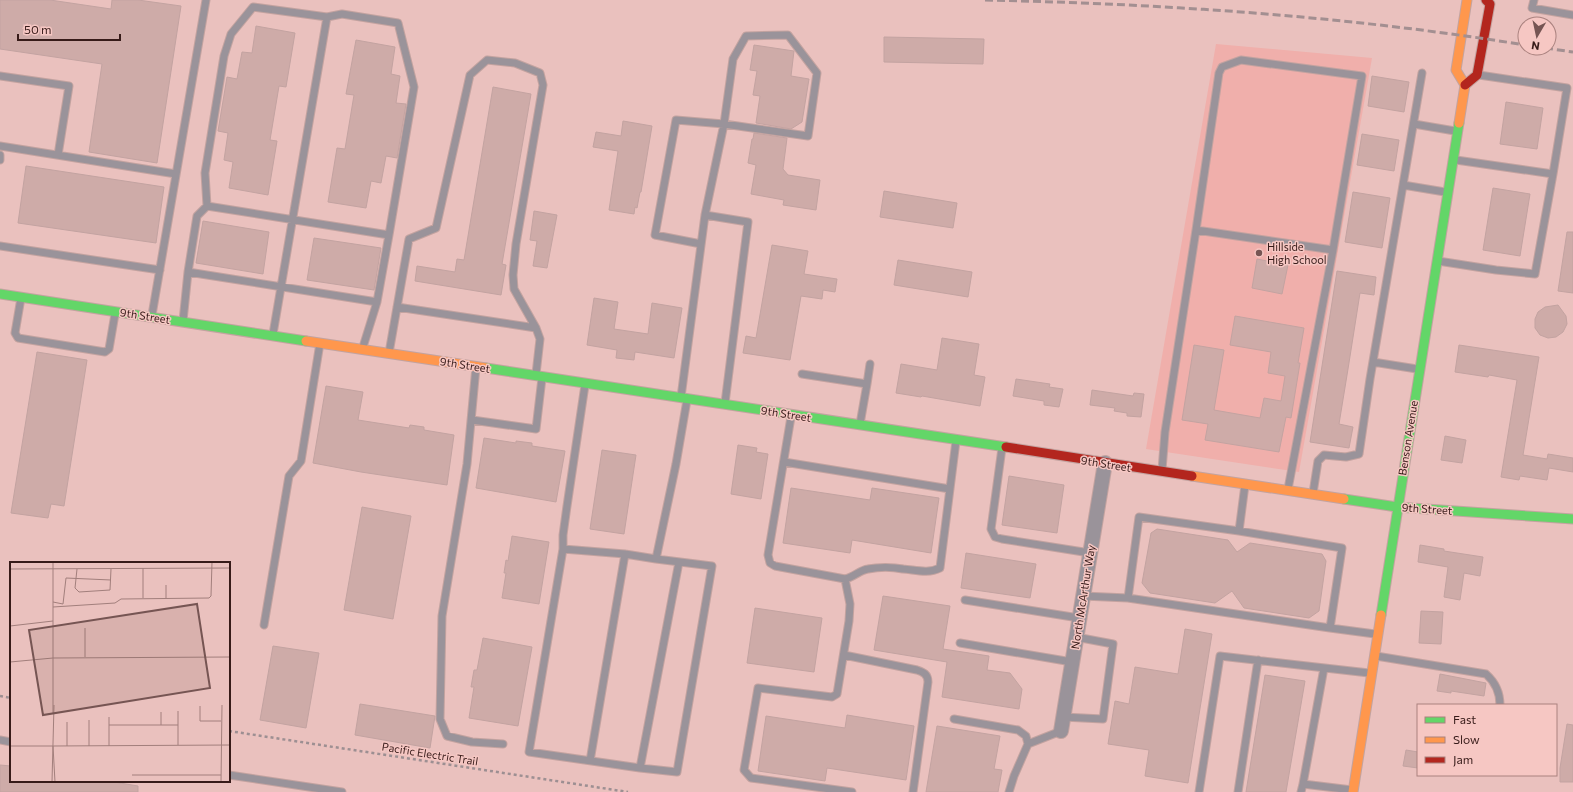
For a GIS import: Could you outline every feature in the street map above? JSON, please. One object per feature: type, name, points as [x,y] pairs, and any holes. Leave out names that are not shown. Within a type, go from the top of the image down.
[{"type":"street","points":[[1467,0],[1456,70],[1465,85],[1477,75],[1490,4],[1486,0]]},
{"type":"street","name":"Benson Avenue","points":[[1353,791],[1452,159],[1465,85]]},
{"type":"street","name":"9th Street","points":[[0,294],[1397,508],[1573,519]]},
{"type":"street","name":"North McArthur Way","points":[[1061,731],[1105,463]]},
{"type":"lane","points":[[152,317],[206,0]]},
{"type":"lane","points":[[1534,0],[1532,8],[1573,15]]},
{"type":"lane","points":[[183,322],[188,272],[197,216],[207,206],[205,174],[224,56],[231,34],[253,7],[327,17],[342,14],[398,23],[414,87],[377,302],[362,350]]},
{"type":"lane","points":[[273,336],[327,17]]},
{"type":"lane","points":[[656,560],[676,464],[705,215],[724,124],[734,59],[746,36],[788,35],[817,73],[808,136],[724,124],[676,120],[655,235],[701,244]]},
{"type":"lane","points":[[389,354],[409,239],[436,228],[470,74],[487,60],[515,63],[540,73],[543,84],[516,244],[513,275],[514,289],[536,328],[540,339],[536,429],[472,420]]},
{"type":"lane","points":[[1162,472],[1165,432],[1219,73],[1222,67],[1241,60],[1362,76],[1333,250],[1288,491]]},
{"type":"lane","points":[[1313,495],[1318,461],[1324,455],[1346,457],[1359,454],[1422,73]]},
{"type":"lane","points":[[1436,260],[1496,270],[1535,274],[1570,89],[1477,75]]},
{"type":"lane","points":[[0,76],[69,86],[58,155]]},
{"type":"lane","points":[[1414,124],[1457,131]]},
{"type":"lane","points":[[0,146],[176,174]]},
{"type":"lane","points":[[0,155],[0,160]]},
{"type":"lane","points":[[1452,159],[1553,174]]},
{"type":"lane","points":[[1403,185],[1447,192]]},
{"type":"lane","points":[[207,206],[389,235]]},
{"type":"lane","points":[[705,215],[748,222],[725,405]]},
{"type":"lane","points":[[1196,230],[1333,250]]},
{"type":"lane","points":[[0,246],[160,270]]},
{"type":"lane","points":[[188,272],[377,302]]},
{"type":"lane","points":[[22,297],[15,333],[18,338],[98,351],[106,352],[109,349],[115,312]]},
{"type":"lane","points":[[397,307],[536,328]]},
{"type":"lane","points":[[264,625],[289,476],[301,461],[320,343]]},
{"type":"lane","points":[[1373,362],[1419,369]]},
{"type":"lane","points":[[860,426],[870,364]]},
{"type":"lane","points":[[476,367],[467,464],[442,616],[440,719],[447,736],[472,742],[503,744]]},
{"type":"lane","points":[[802,374],[867,384]]},
{"type":"lane","points":[[563,550],[625,554],[656,560],[712,566],[677,772],[529,752],[563,550],[566,506],[585,383]]},
{"type":"lane","points":[[792,415],[768,556],[770,562],[775,566],[846,579],[868,569],[902,568],[934,571],[940,568],[956,441]]},
{"type":"lane","points":[[1002,448],[991,529],[995,537],[1002,540],[1090,553]]},
{"type":"lane","points":[[784,462],[950,489]]},
{"type":"lane","points":[[1239,530],[1245,484]]},
{"type":"lane","points":[[1128,598],[1139,517],[1239,530],[1342,548],[1330,628]]},
{"type":"lane","points":[[590,761],[625,554]]},
{"type":"lane","points":[[640,768],[679,562]]},
{"type":"lane","points":[[846,579],[850,604],[849,621],[837,694],[832,697],[758,688],[744,770],[752,778],[852,792]]},
{"type":"lane","points":[[1083,596],[1128,598],[1378,634]]},
{"type":"lane","points":[[965,600],[1079,618]]},
{"type":"lane","points":[[1063,717],[1103,719],[1113,644],[1076,637]]},
{"type":"lane","points":[[960,642],[1072,662]]},
{"type":"lane","points":[[844,655],[917,670],[926,675],[928,682],[913,792]]},
{"type":"lane","points":[[1374,655],[1486,674],[1493,682],[1497,690],[1500,704]]},
{"type":"lane","points":[[1198,792],[1220,656],[1371,674]]},
{"type":"lane","points":[[1238,792],[1258,660]]},
{"type":"lane","points":[[1301,792],[1324,668]]},
{"type":"lane","points":[[954,719],[1018,730],[1026,736],[1028,744],[1014,776],[1009,792]]},
{"type":"lane","points":[[1028,744],[1061,731]]},
{"type":"lane","points":[[0,740],[10,742]]},
{"type":"lane","points":[[230,775],[342,792]]},
{"type":"lane","points":[[1303,784],[1353,791]]},
{"type":"path","points":[[0,696],[10,698]]},
{"type":"path","name":"Pacific Electric Trail","points":[[230,731],[628,792]]},
{"type":"shaded area","name":"Hillside High School","points":[[1216,44],[1372,58],[1299,472],[1146,449]]},
{"type":"building","points":[[0,0],[50,0],[111,9],[112,0],[138,0],[181,6],[157,163],[89,152],[102,64],[0,49]]},
{"type":"building","points":[[256,26],[295,33],[286,87],[279,86],[270,140],[277,141],[268,195],[229,188],[233,162],[224,160],[228,133],[218,131],[227,77],[237,79],[242,52],[252,53]]},
{"type":"building","points":[[884,37],[984,39],[983,64],[884,62]]},
{"type":"building","points":[[356,40],[395,47],[391,74],[400,76],[396,103],[406,104],[397,158],[386,156],[381,183],[371,181],[366,208],[328,202],[337,148],[345,149],[354,95],[346,94]]},
{"type":"building","points":[[754,45],[794,51],[791,76],[809,79],[802,122],[791,129],[756,123],[760,96],[753,95],[757,71],[750,70]]},
{"type":"building","points":[[1372,76],[1409,82],[1404,112],[1368,106]]},
{"type":"building","points":[[493,87],[531,94],[502,264],[506,265],[501,295],[415,281],[417,266],[455,272],[457,259],[464,260]]},
{"type":"building","points":[[1506,102],[1543,108],[1537,149],[1500,144]]},
{"type":"building","points":[[623,121],[652,126],[641,192],[634,214],[609,210],[618,151],[593,147],[596,132],[621,136]]},
{"type":"building","points":[[754,133],[787,138],[783,169],[788,175],[820,180],[816,210],[783,205],[784,200],[751,194],[756,165],[748,163]]},
{"type":"building","points":[[1362,134],[1399,140],[1394,171],[1357,165]]},
{"type":"building","points":[[26,166],[164,187],[156,243],[18,223]]},
{"type":"building","points":[[1493,188],[1530,194],[1520,256],[1483,250]]},
{"type":"building","points":[[884,191],[957,203],[953,228],[880,217]]},
{"type":"building","points":[[1353,192],[1390,198],[1382,248],[1345,242]]},
{"type":"building","points":[[534,211],[557,215],[547,268],[533,266],[537,241],[530,240]]},
{"type":"building","points":[[203,221],[269,232],[263,274],[196,263]]},
{"type":"building","points":[[1567,232],[1573,232],[1573,293],[1558,291]]},
{"type":"building","points":[[314,238],[381,248],[374,290],[307,280]]},
{"type":"building","points":[[772,245],[808,251],[804,274],[837,279],[835,292],[823,290],[822,299],[801,296],[790,360],[743,353],[746,336],[756,338]]},
{"type":"building","points":[[1257,259],[1288,265],[1282,294],[1252,288]]},
{"type":"building","points":[[898,260],[972,272],[968,297],[894,285]]},
{"type":"building","points":[[1337,271],[1376,277],[1374,295],[1360,293],[1339,424],[1353,427],[1349,448],[1310,442]]},
{"type":"building","points":[[594,298],[618,302],[614,329],[648,334],[652,303],[682,308],[674,358],[635,352],[634,360],[616,358],[617,350],[587,345]]},
{"type":"building","points":[[1558,305],[1566,316],[1567,324],[1563,332],[1556,337],[1548,338],[1540,335],[1535,328],[1535,319],[1538,312],[1545,307]]},
{"type":"building","points":[[1235,316],[1304,328],[1291,418],[1286,417],[1279,452],[1205,440],[1208,424],[1182,420],[1194,345],[1224,350],[1214,410],[1260,418],[1264,398],[1281,401],[1285,376],[1268,373],[1271,352],[1230,345]]},
{"type":"building","points":[[942,338],[979,344],[974,375],[985,377],[980,406],[896,393],[901,364],[937,370]]},
{"type":"building","points":[[1459,345],[1539,357],[1523,455],[1547,459],[1548,454],[1573,458],[1573,472],[1549,468],[1547,480],[1520,476],[1519,480],[1501,477],[1517,380],[1489,375],[1488,377],[1455,372]]},
{"type":"building","points":[[37,352],[87,360],[64,506],[51,504],[48,518],[11,513]]},
{"type":"building","points":[[1016,379],[1050,384],[1049,387],[1063,389],[1059,407],[1044,405],[1044,401],[1013,396]]},
{"type":"building","points":[[326,386],[363,392],[358,420],[409,428],[410,425],[424,427],[424,430],[454,435],[447,485],[313,463]]},
{"type":"building","points":[[1092,390],[1133,396],[1134,393],[1144,394],[1141,417],[1127,416],[1127,413],[1114,411],[1115,408],[1090,405]]},
{"type":"building","points":[[1445,436],[1466,440],[1462,463],[1441,460]]},
{"type":"building","points":[[484,438],[516,443],[516,441],[532,443],[532,446],[565,451],[556,502],[476,488]]},
{"type":"building","points":[[738,445],[757,448],[756,452],[768,454],[761,499],[731,494]]},
{"type":"building","points":[[602,450],[636,455],[624,534],[590,529]]},
{"type":"building","points":[[1009,476],[1064,485],[1057,533],[1002,525]]},
{"type":"building","points":[[791,488],[870,500],[872,488],[939,498],[931,553],[852,540],[850,553],[783,543]]},
{"type":"building","points":[[362,507],[411,516],[393,619],[344,610]]},
{"type":"building","points":[[1157,529],[1228,540],[1237,552],[1250,543],[1322,554],[1326,561],[1319,611],[1309,618],[1244,608],[1232,591],[1215,603],[1150,593],[1142,583],[1151,533]]},
{"type":"building","points":[[512,536],[549,542],[539,604],[502,598],[506,573],[504,573],[506,560],[508,561]]},
{"type":"building","points":[[1420,545],[1444,549],[1444,551],[1483,557],[1480,576],[1464,573],[1460,600],[1444,597],[1448,567],[1418,562]]},
{"type":"building","points":[[966,553],[1036,564],[1030,598],[961,588]]},
{"type":"building","points":[[883,596],[950,606],[943,649],[989,656],[987,670],[1010,673],[1022,689],[1019,709],[942,697],[947,662],[874,650]]},
{"type":"building","points":[[755,608],[822,618],[814,672],[747,663]]},
{"type":"building","points":[[1421,611],[1443,612],[1441,644],[1419,643]]},
{"type":"building","points":[[1185,629],[1212,634],[1188,783],[1145,776],[1149,750],[1108,744],[1115,701],[1129,704],[1135,667],[1178,674]]},
{"type":"building","points":[[483,638],[532,647],[518,726],[469,718],[474,687],[471,687],[474,670],[477,670]]},
{"type":"building","points":[[273,646],[319,653],[306,728],[260,720]]},
{"type":"building","points":[[1440,674],[1486,683],[1484,696],[1451,691],[1451,693],[1437,691]]},
{"type":"building","points":[[1265,675],[1305,681],[1286,792],[1246,792]]},
{"type":"building","points":[[360,704],[435,716],[430,748],[355,735]]},
{"type":"building","points":[[847,715],[914,726],[906,780],[827,768],[825,781],[758,771],[766,716],[845,728]]},
{"type":"building","points":[[1567,724],[1573,725],[1573,782],[1560,782],[1560,768]]},
{"type":"building","points":[[937,726],[1000,736],[994,769],[1002,770],[998,792],[926,792]]},
{"type":"building","points":[[1406,750],[1417,752],[1417,768],[1403,766]]},
{"type":"building","points":[[0,765],[10,766],[10,782],[114,782],[138,786],[138,792],[0,792]]},
{"type":"railway","points":[[985,0],[1188,8],[1256,13],[1391,26],[1517,44]]},
{"type":"railway","points":[[1557,50],[1573,52]]},
{"type":"traffic: fast","points":[[1381,615],[1459,123]]},
{"type":"traffic: fast","points":[[0,294],[306,341]]},
{"type":"traffic: fast","points":[[486,368],[1006,447]]},
{"type":"traffic: fast","points":[[1344,499],[1397,507],[1573,519]]},
{"type":"traffic: slow","points":[[1459,123],[1465,85],[1456,70],[1467,0]]},
{"type":"traffic: slow","points":[[306,341],[486,368]]},
{"type":"traffic: slow","points":[[1192,476],[1344,499]]},
{"type":"traffic: slow","points":[[1353,792],[1381,615]]},
{"type":"traffic: jam","points":[[1465,85],[1477,75],[1490,4],[1486,0]]},
{"type":"traffic: jam","points":[[1006,447],[1192,476]]},
{"type":"place","name":"Hillside High School","points":[[1259,253]]}]
